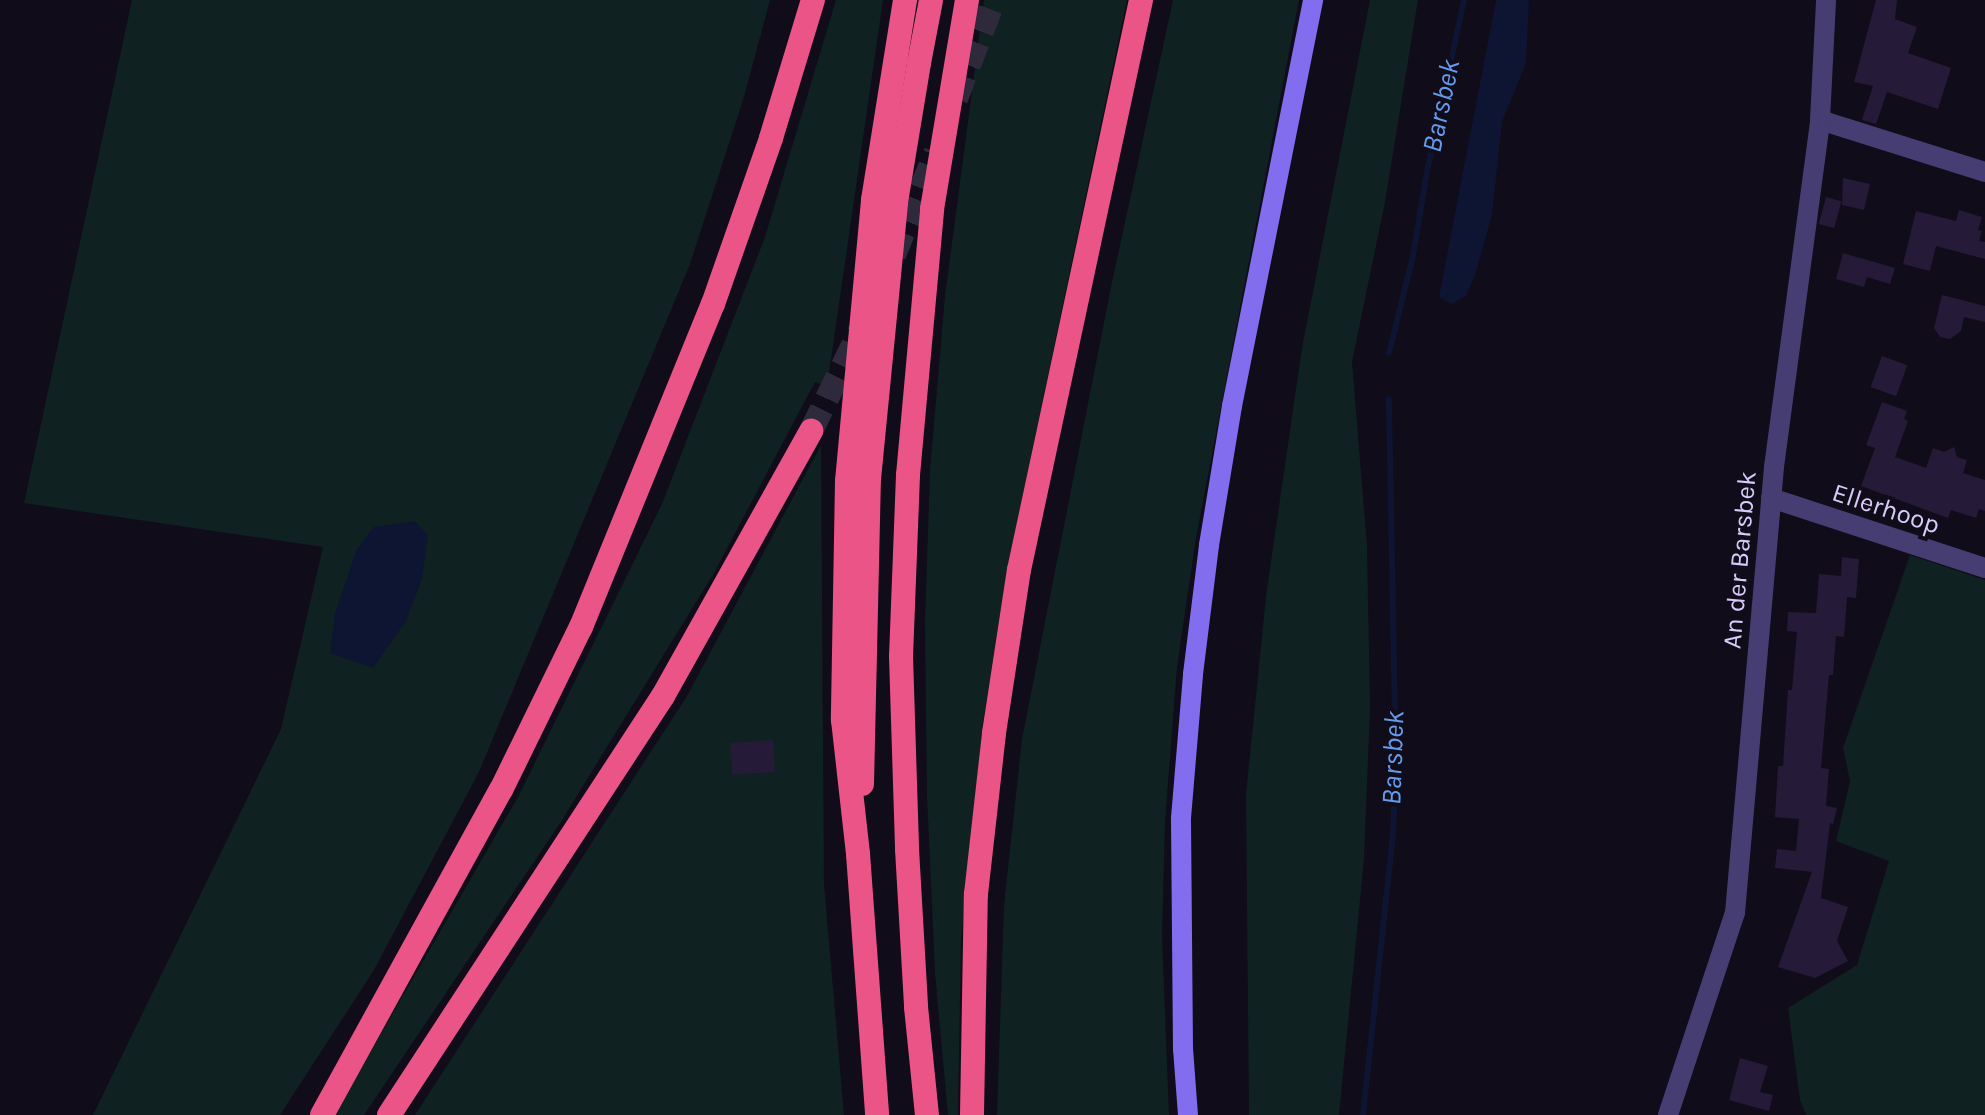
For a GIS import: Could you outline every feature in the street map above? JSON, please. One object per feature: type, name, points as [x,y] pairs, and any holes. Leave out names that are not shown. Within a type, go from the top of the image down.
[{"type":"highway","points":[[877,1115],[858,854],[843,720],[873,200],[905,0]]},
{"type":"highway","points":[[858,480],[931,0]]},
{"type":"highway","points":[[927,1115],[916,1007],[901,656],[908,475],[932,209],[967,0]]},
{"type":"highway","points":[[972,1115],[976,894],[996,718],[1019,570],[1141,0]]},
{"type":"highway","points":[[322,1115],[501,790],[581,627],[713,304],[771,138],[810,6]]},
{"type":"highway","points":[[389,1115],[663,696],[811,431]]},
{"type":"main road","points":[[1188,1115],[1182,1019],[1181,818],[1193,674],[1209,545],[1232,406],[1313,0]]},
{"type":"street","name":"An der Barsbek","points":[[1668,1115],[1735,913],[1771,498],[1820,120],[1826,0]]},
{"type":"street","points":[[1820,120],[1985,172]]},
{"type":"street","name":"Ellerhoop","points":[[1771,498],[1985,568]]},
{"type":"shaded area","points":[[132,0],[770,0],[744,97],[690,264],[479,772],[374,970],[280,1115],[93,1115],[281,729],[323,547],[24,503]]},
{"type":"shaded area","points":[[836,0],[883,0],[827,387],[815,382],[714,573],[562,820],[364,1115],[334,1115],[518,797],[662,504],[765,237]]},
{"type":"shaded area","points":[[984,0],[1127,0],[1007,570],[983,722],[961,939],[958,1115],[948,1115],[935,973],[927,795],[925,622],[930,470],[945,296]]},
{"type":"shaded area","points":[[1173,0],[1299,0],[1196,538],[1177,667],[1165,822],[1162,936],[1169,1115],[997,1115],[1004,905],[1022,739],[1111,287]]},
{"type":"shaded area","points":[[1370,0],[1418,0],[1385,202],[1352,362],[1367,546],[1370,709],[1364,859],[1339,1115],[1249,1115],[1246,795],[1266,596],[1302,348]]},
{"type":"shaded area","points":[[821,445],[824,884],[844,1115],[415,1115],[687,696]]},
{"type":"shaded area","points":[[1910,555],[1985,580],[1985,1115],[1806,1115],[1800,1100],[1788,1008],[1857,965],[1889,861],[1836,841],[1850,781],[1843,748]]},
{"type":"water","points":[[1496,0],[1529,0],[1526,63],[1502,122],[1492,215],[1475,275],[1466,296],[1452,304],[1439,297]]},
{"type":"water","points":[[415,521],[428,535],[422,579],[406,621],[373,668],[330,653],[335,613],[357,549],[374,527]]},
{"type":"building","points":[[1876,0],[1897,0],[1895,19],[1917,27],[1908,53],[1951,68],[1938,109],[1887,92],[1876,124],[1862,120],[1873,86],[1854,82]]},
{"type":"building","points":[[1843,178],[1870,184],[1864,210],[1842,205]]},
{"type":"building","points":[[1826,197],[1841,201],[1834,228],[1819,224]]},
{"type":"building","points":[[1959,210],[1982,217],[1978,230],[1982,231],[1979,241],[1985,242],[1985,259],[1936,246],[1930,271],[1903,264],[1916,211],[1956,221]]},
{"type":"building","points":[[1843,253],[1895,268],[1890,284],[1867,277],[1864,287],[1836,279]]},
{"type":"building","points":[[1942,295],[1985,306],[1985,322],[1964,317],[1961,331],[1950,339],[1940,337],[1934,328]]},
{"type":"building","points":[[1882,356],[1907,365],[1896,396],[1871,387]]},
{"type":"building","points":[[1882,402],[1907,411],[1904,419],[1908,421],[1895,457],[1926,468],[1933,448],[1944,452],[1954,447],[1957,457],[1967,460],[1963,473],[1985,480],[1985,511],[1979,509],[1976,518],[1951,510],[1948,518],[1861,486],[1875,448],[1866,445]]},
{"type":"building","points":[[1842,557],[1859,559],[1856,598],[1847,597],[1844,637],[1836,636],[1833,675],[1829,675],[1821,768],[1829,769],[1826,806],[1837,808],[1833,824],[1830,823],[1821,898],[1848,907],[1837,941],[1848,961],[1815,978],[1778,967],[1812,872],[1775,868],[1777,849],[1796,851],[1799,819],[1775,817],[1778,766],[1783,766],[1788,690],[1792,690],[1797,632],[1787,631],[1788,612],[1816,613],[1819,574],[1841,576]]},
{"type":"building","points":[[773,740],[775,772],[732,775],[730,743]]},
{"type":"building","points":[[1740,1058],[1768,1066],[1760,1092],[1773,1095],[1769,1111],[1729,1100]]},
{"type":"waterway","name":"Barsbek","points":[[1389,353],[1413,256],[1427,171],[1464,0]]},
{"type":"waterway","name":"Barsbek","points":[[1363,1115],[1393,834],[1396,770],[1389,399]]},
{"type":"tunnel","points":[[956,99],[994,0]]},
{"type":"tunnel","points":[[894,255],[936,152]]},
{"type":"tunnel","points":[[811,431],[861,329]]}]
